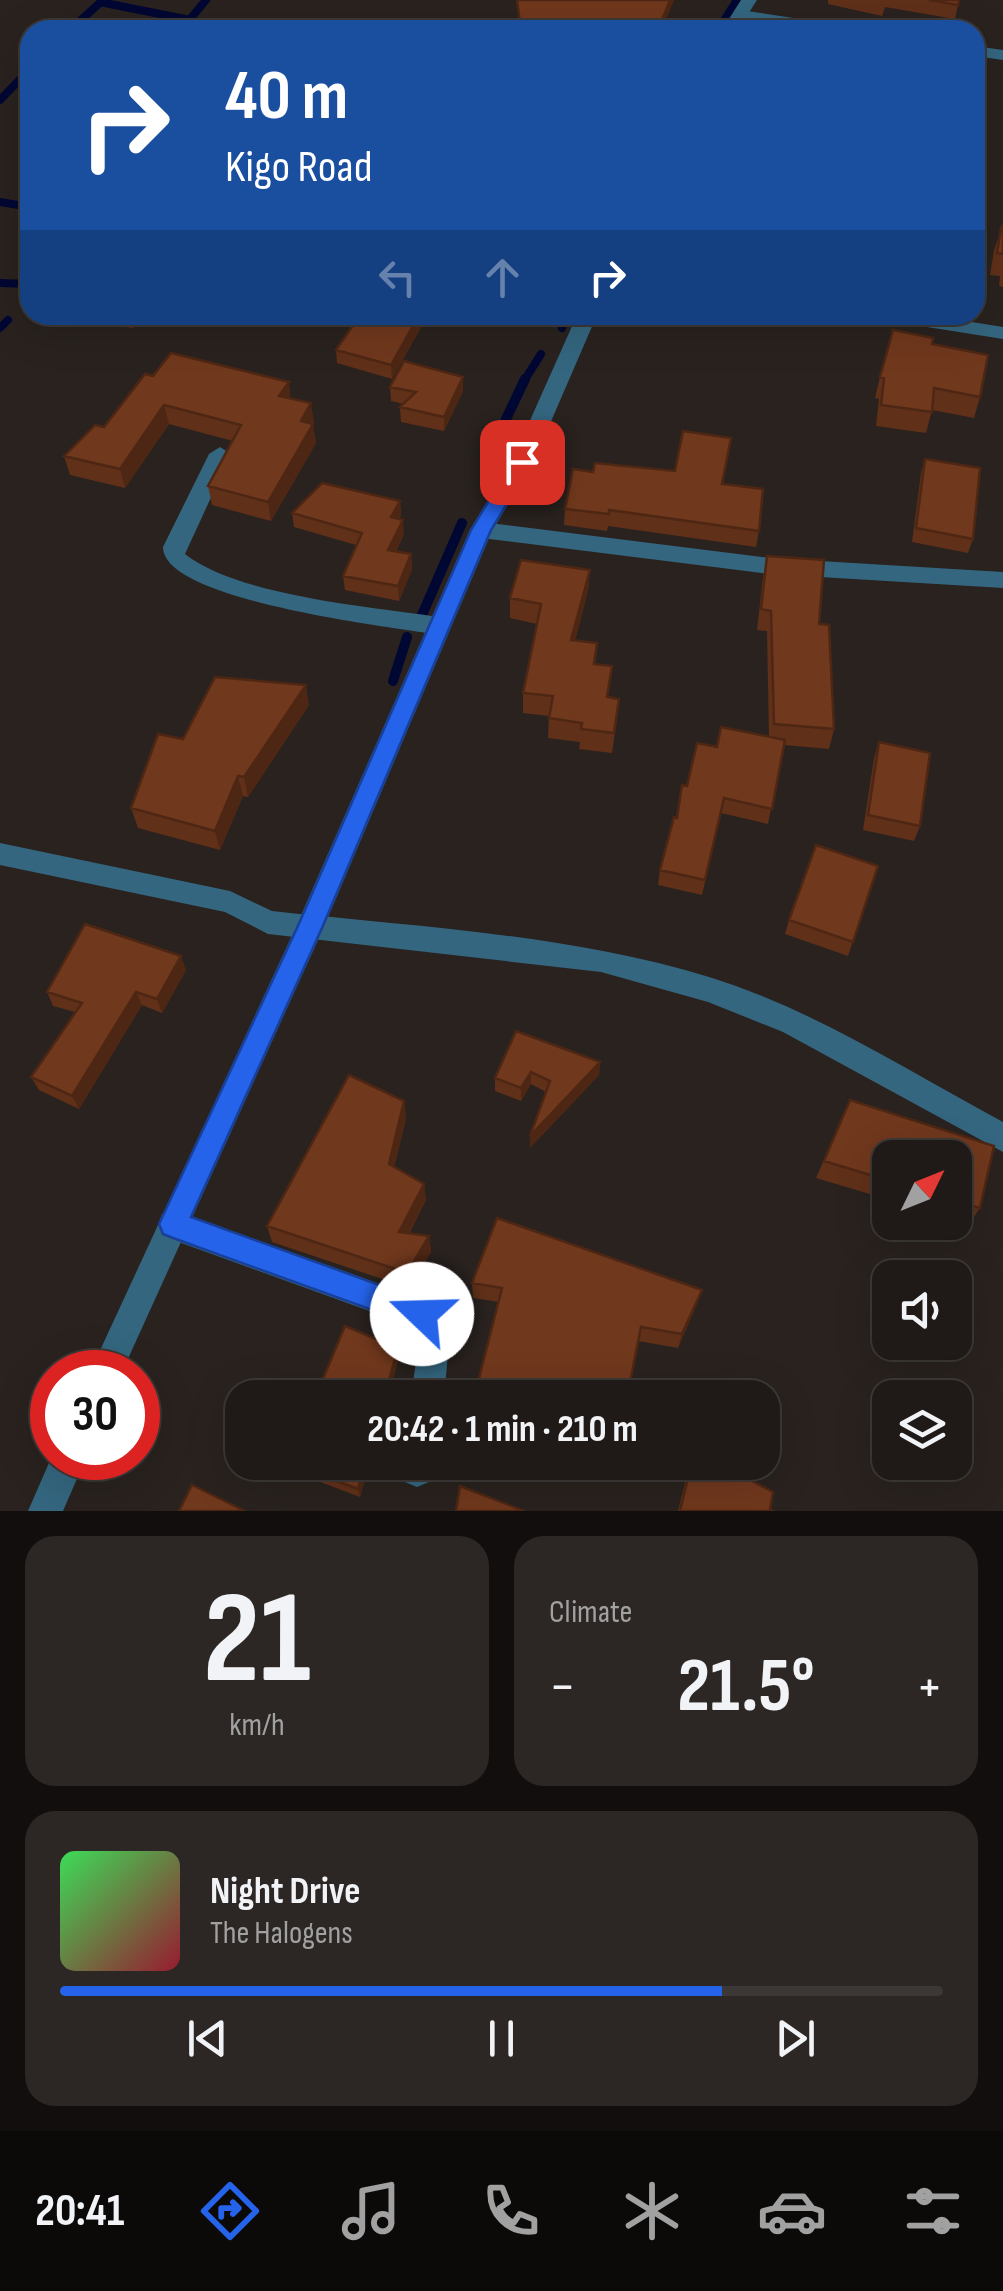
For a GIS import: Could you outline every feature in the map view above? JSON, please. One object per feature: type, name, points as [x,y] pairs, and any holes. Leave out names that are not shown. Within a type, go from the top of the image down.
[{"type":"street","points":[[740,15],[773,20]]},
{"type":"street","points":[[116,1350],[310,928],[481,530],[522,462],[583,325]]},
{"type":"street","points":[[949,325],[1003,334]]},
{"type":"street","points":[[220,454],[174,547],[174,558],[184,570],[278,598],[440,626]]},
{"type":"street","points":[[481,530],[770,566],[1003,580]]},
{"type":"street","points":[[0,854],[230,902],[268,922],[601,960],[711,990],[793,1023],[1003,1138]]},
{"type":"street","points":[[173,1224],[422,1314],[430,1324],[433,1356],[430,1380]]},
{"type":"street","points":[[45,1511],[59,1480]]},
{"type":"building","points":[[517,0],[670,0],[662,20],[520,20]]},
{"type":"building","points":[[929,0],[959,0],[958,5]]},
{"type":"building","points":[[1003,225],[1003,254],[997,253]]},
{"type":"building","points":[[353,325],[413,325],[391,365],[336,350]]},
{"type":"building","points":[[893,330],[933,338],[932,344],[988,355],[980,397],[934,388],[932,412],[881,405],[884,378],[880,377]]},
{"type":"building","points":[[171,353],[289,382],[279,396],[311,403],[301,421],[313,424],[268,502],[208,486],[241,425],[164,405],[120,469],[64,456],[95,425],[104,427],[145,374],[153,376]]},
{"type":"building","points":[[404,361],[463,377],[444,417],[400,407],[416,392],[390,387]]},
{"type":"building","points":[[683,431],[731,438],[722,484],[763,489],[759,531],[609,510],[609,514],[565,509],[573,469],[593,472],[595,463],[675,471]]},
{"type":"building","points":[[925,459],[980,468],[973,539],[916,528]]},
{"type":"building","points":[[322,483],[400,501],[391,517],[403,520],[388,550],[411,554],[398,586],[343,576],[362,533],[292,513]]},
{"type":"building","points":[[767,556],[824,560],[819,624],[829,625],[834,729],[774,724],[771,611],[761,609]]},
{"type":"building","points":[[521,560],[590,570],[571,640],[597,643],[594,664],[612,666],[607,697],[619,699],[614,733],[581,729],[582,723],[549,718],[553,696],[523,693],[541,604],[510,598]]},
{"type":"building","points":[[215,677],[306,685],[244,777],[238,776],[215,831],[131,808],[158,734],[183,739]]},
{"type":"building","points":[[721,727],[785,740],[772,809],[724,798],[705,880],[660,870],[697,743],[717,747]]},
{"type":"building","points":[[879,742],[930,753],[920,826],[868,815]]},
{"type":"building","points":[[816,845],[878,866],[853,942],[789,920]]},
{"type":"building","points":[[85,924],[181,956],[157,999],[136,992],[72,1096],[31,1077],[82,1003],[47,992]]},
{"type":"building","points":[[516,1031],[600,1062],[530,1136],[550,1081],[531,1072],[521,1088],[495,1078]]},
{"type":"building","points":[[349,1075],[404,1101],[389,1164],[424,1184],[399,1232],[429,1236],[407,1273],[267,1226]]},
{"type":"building","points":[[850,1100],[994,1146],[980,1208],[972,1206],[972,1140],[872,1140],[872,1176],[824,1161]]},
{"type":"building","points":[[497,1218],[702,1290],[682,1334],[641,1327],[631,1380],[479,1380],[502,1288],[472,1283]]},
{"type":"building","points":[[345,1326],[398,1348],[389,1380],[322,1380]]},
{"type":"building","points":[[334,1480],[360,1480],[358,1489]]},
{"type":"building","points":[[688,1480],[750,1480],[773,1492],[770,1509],[774,1511],[680,1511]]},
{"type":"building","points":[[192,1485],[245,1511],[179,1511]]},
{"type":"building","points":[[460,1486],[524,1511],[456,1511]]},
{"type":"waterway","points":[[189,20],[206,0]]},
{"type":"waterway","points":[[724,20],[737,0]]},
{"type":"waterway","points":[[81,20],[101,2]]},
{"type":"waterway","points":[[101,2],[189,20]]},
{"type":"waterway","points":[[0,100],[20,79]]},
{"type":"waterway","points":[[0,202],[20,205]]},
{"type":"waterway","points":[[0,283],[20,284]]},
{"type":"waterway","points":[[0,328],[8,320]]},
{"type":"waterway","points":[[524,381],[541,354]]},
{"type":"waterway","points":[[489,455],[524,381]]},
{"type":"waterway","points":[[422,615],[462,523]]},
{"type":"waterway","points":[[393,681],[407,637]]},
{"type":"route","points":[[422,1314],[173,1224],[310,928],[481,530],[522,462]]}]
